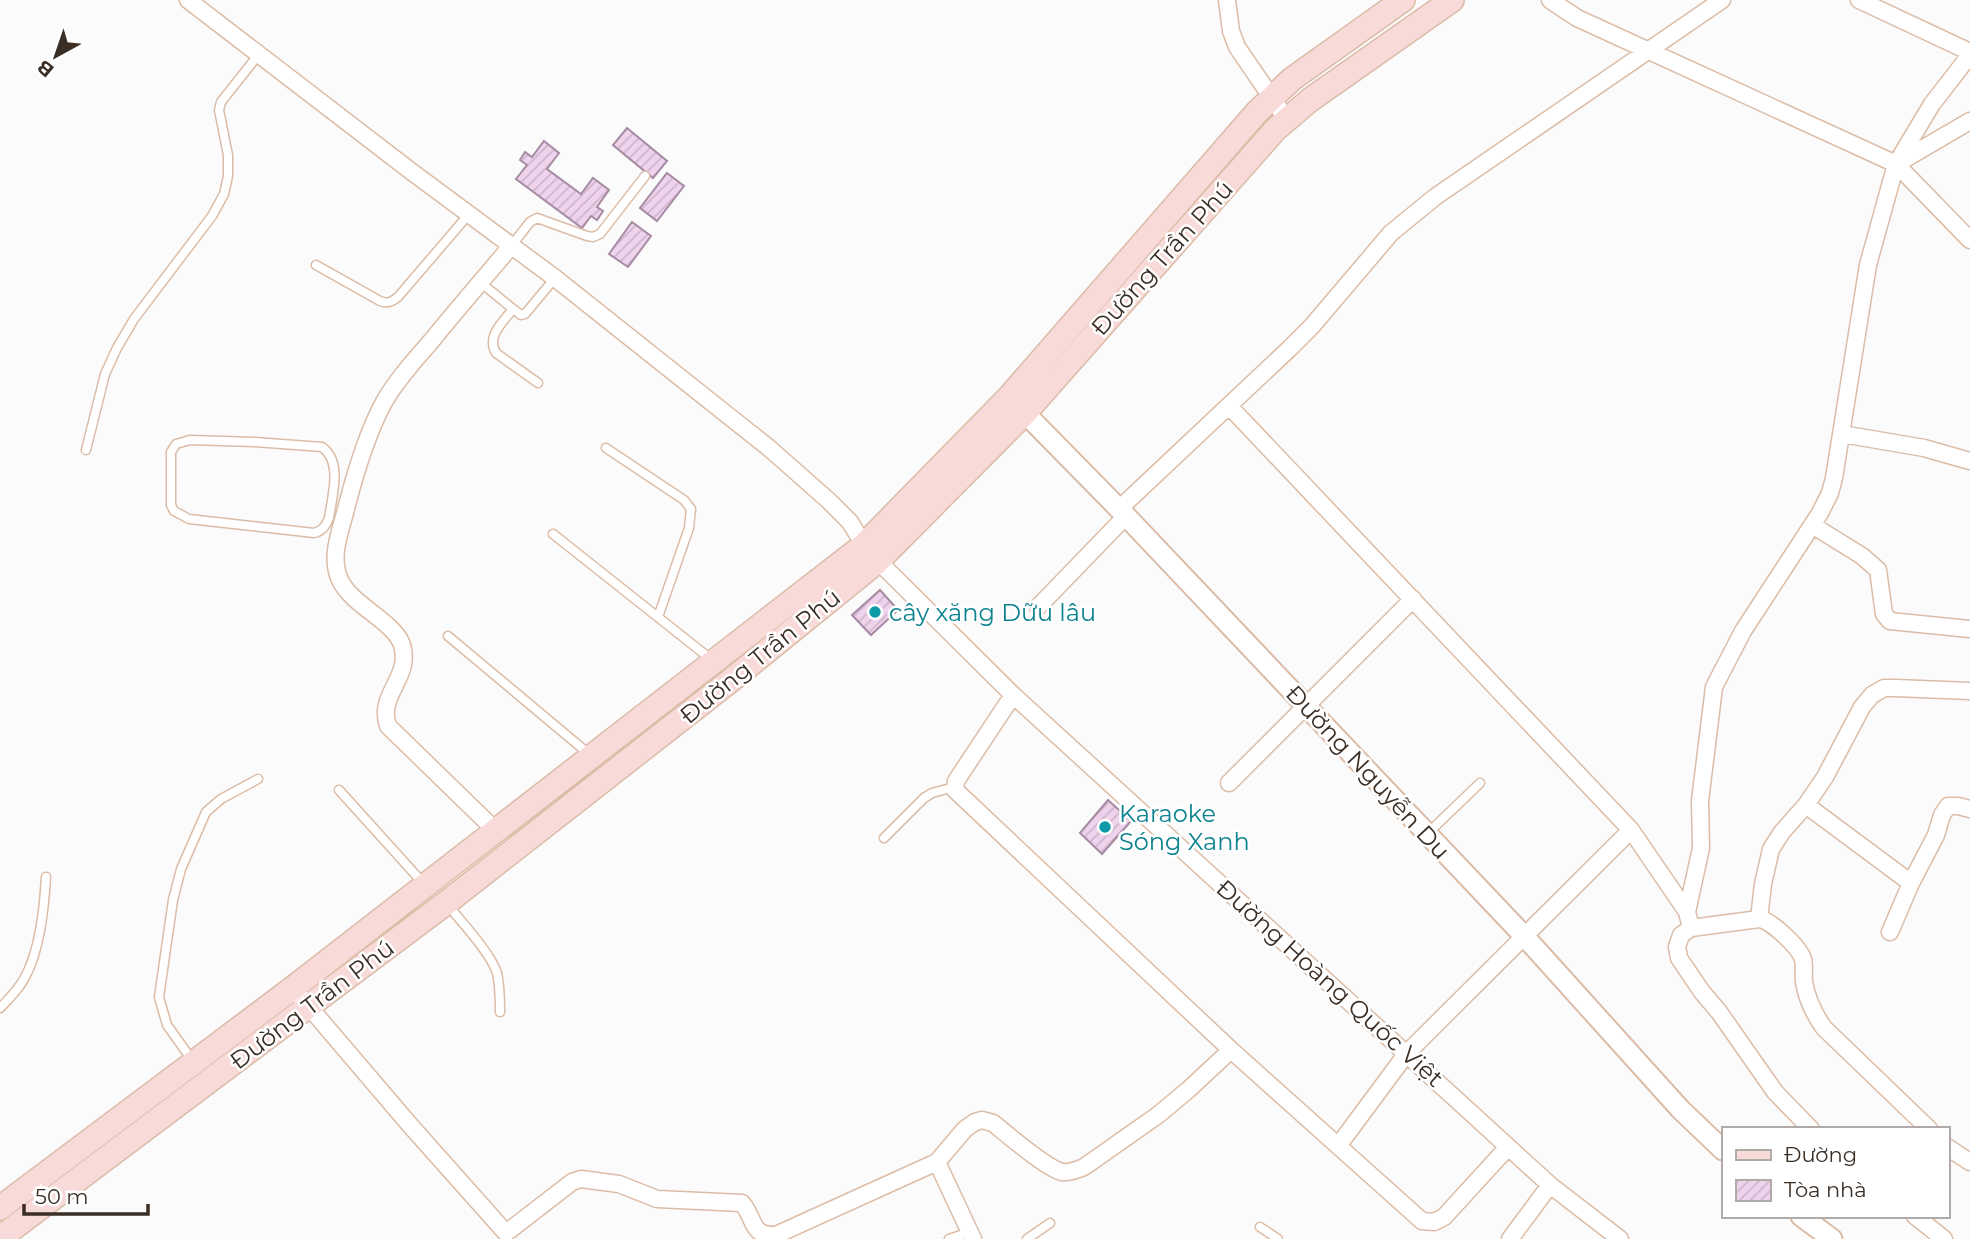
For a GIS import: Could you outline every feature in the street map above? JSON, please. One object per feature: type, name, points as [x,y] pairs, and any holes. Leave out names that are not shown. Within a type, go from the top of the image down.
[{"type":"main road","name":"Đường Trần Phú","points":[[1017,405],[1257,111],[1293,79],[1403,0]]},
{"type":"main road","name":"Đường Trần Phú","points":[[0,1238],[446,903],[719,689],[871,553],[1017,405],[1287,120],[1310,100],[1452,0]]},
{"type":"main road","name":"Đường Trần Phú","points":[[0,1208],[293,988],[714,662],[871,553]]},
{"type":"street","name":"Đường Hoàng Quốc Việt","points":[[188,0],[512,244],[769,448],[850,522],[871,553],[1013,695],[1550,1185],[1620,1239]]},
{"type":"street","points":[[1227,0],[1231,31],[1237,47],[1287,120]]},
{"type":"street","points":[[1550,0],[1577,18],[1896,164],[1970,240]]},
{"type":"street","points":[[1038,607],[1122,512],[1312,326],[1391,233],[1435,197],[1722,0]]},
{"type":"street","points":[[1687,912],[1700,848],[1700,801],[1714,687],[1743,631],[1830,493],[1840,454],[1868,265],[1896,164],[1932,104],[1970,54],[1859,0]]},
{"type":"street","points":[[1896,164],[1970,121]]},
{"type":"street","points":[[496,831],[388,726],[385,716],[386,703],[403,670],[401,643],[393,631],[355,599],[340,581],[335,550],[356,472],[377,417],[396,384],[512,244]]},
{"type":"street","name":"Đường Nguyễn Du","points":[[1017,405],[1525,937],[1681,1110],[1722,1149]]},
{"type":"street","points":[[1229,406],[1631,830],[1687,912],[1691,928]]},
{"type":"street","points":[[1842,434],[1924,448],[1970,461]]},
{"type":"street","points":[[1812,524],[1862,556],[1878,570],[1884,614],[1890,621],[1970,629]]},
{"type":"street","points":[[1229,783],[1413,599]]},
{"type":"street","points":[[1759,919],[1771,849],[1825,777],[1862,707],[1872,695],[1884,688],[1970,691]]},
{"type":"street","points":[[1013,695],[954,787],[1231,1050],[1422,1221],[1434,1222],[1444,1217],[1508,1147]]},
{"type":"street","points":[[1806,805],[1911,883]]},
{"type":"street","points":[[1889,932],[1936,835],[1942,815],[1948,806],[1970,809]]},
{"type":"street","points":[[1338,1146],[1407,1053],[1631,830]]},
{"type":"street","points":[[1809,1127],[1775,1092],[1679,958],[1677,947],[1681,935],[1691,928],[1759,919],[1766,920],[1780,931],[1803,958],[1804,982],[1813,1014],[1824,1028],[1927,1127]]},
{"type":"street","points":[[293,988],[509,1236],[572,1182],[581,1180],[619,1184],[657,1199],[742,1203],[757,1231],[765,1236],[776,1236],[937,1162],[965,1129],[982,1119],[993,1123],[1049,1166],[1062,1172],[1074,1171],[1084,1167],[1158,1115],[1231,1050]]},
{"type":"street","points":[[1949,1148],[1970,1162]]},
{"type":"street","points":[[937,1162],[972,1235]]},
{"type":"street","points":[[1510,1239],[1550,1185]]},
{"type":"street","points":[[1804,1218],[1832,1239]]},
{"type":"street","points":[[1918,1218],[1944,1239]]},
{"type":"lane","points":[[86,450],[105,374],[117,348],[134,319],[212,216],[225,194],[228,155],[219,110],[220,102],[260,54]]},
{"type":"lane","points":[[512,244],[530,222],[537,218],[587,236],[600,234],[645,177]]},
{"type":"lane","points":[[316,265],[383,302],[393,301],[469,214]]},
{"type":"lane","points":[[480,282],[521,315],[526,314],[555,278]]},
{"type":"lane","points":[[513,309],[495,331],[493,348],[496,353],[538,383]]},
{"type":"lane","points":[[190,440],[322,447],[330,453],[335,471],[329,517],[323,529],[318,532],[189,519],[174,511],[171,505],[171,452],[176,444],[190,440]]},
{"type":"lane","points":[[606,448],[684,500],[691,509],[689,528],[658,617]]},
{"type":"lane","points":[[335,471],[356,472]]},
{"type":"lane","points":[[553,534],[714,662]]},
{"type":"lane","points":[[448,636],[592,756]]},
{"type":"lane","points":[[194,1062],[167,1025],[159,997],[173,900],[185,859],[206,812],[221,799],[258,779]]},
{"type":"lane","points":[[1427,834],[1480,783]]},
{"type":"lane","points":[[884,838],[924,797],[954,787]]},
{"type":"lane","points":[[339,790],[425,886]]},
{"type":"lane","points":[[0,1008],[16,991],[32,961],[44,914],[46,877]]},
{"type":"lane","points":[[446,903],[495,968],[500,1012]]},
{"type":"lane","points":[[1027,1239],[1050,1223]]},
{"type":"lane","points":[[1260,1227],[1278,1239]]},
{"type":"lane","points":[[949,1239],[972,1235]]},
{"type":"building","points":[[627,128],[667,161],[653,178],[613,145]]},
{"type":"building","points":[[544,141],[559,153],[547,169],[581,194],[593,178],[609,190],[597,207],[603,211],[597,220],[591,216],[582,228],[516,179],[527,165],[520,160],[525,152],[532,157]]},
{"type":"building","points":[[667,173],[684,186],[657,221],[640,208]]},
{"type":"building","points":[[632,222],[651,236],[628,267],[609,254]]},
{"type":"building","name":"cây xăng Dữu lâu","points":[[880,590],[898,610],[871,635],[852,615]]},
{"type":"building","name":"Karaoke Sóng Xanh","points":[[1108,800],[1131,821],[1102,854],[1080,833]]},
{"type":"place","name":"cây xăng Dữu lâu","points":[[875,612]]},
{"type":"place","name":"Karaoke Sóng Xanh","points":[[1105,827]]}]
